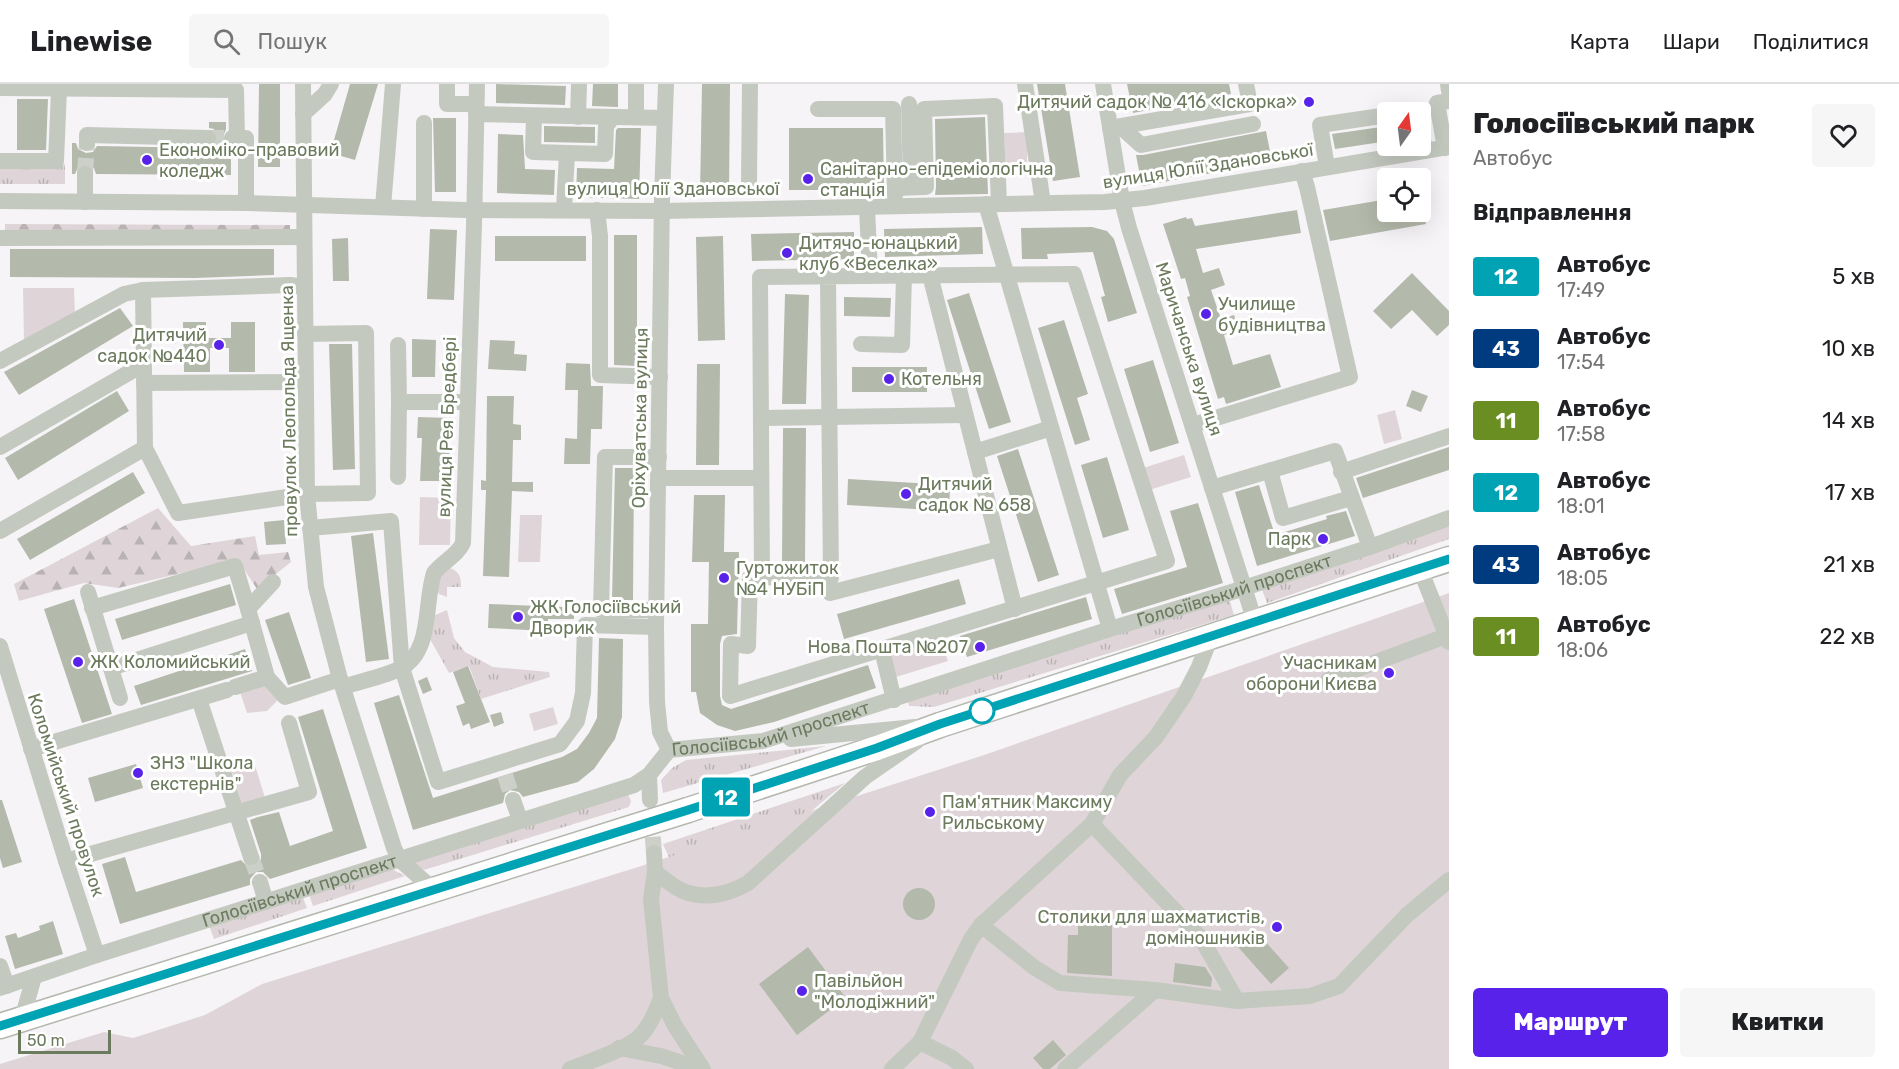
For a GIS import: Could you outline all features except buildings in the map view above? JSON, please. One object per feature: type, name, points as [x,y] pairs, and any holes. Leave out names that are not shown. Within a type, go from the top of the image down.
[{"type":"highway","name":"Голосіївський проспект","points":[[11,1023],[688,810],[877,748],[940,724],[1449,559]]},
{"type":"street","name":"провулок Леопольда Ященка","points":[[303,84],[307,494],[316,587],[341,683],[399,859]]},
{"type":"street","points":[[303,114],[326,94],[331,84]]},
{"type":"street","points":[[384,207],[393,84]]},
{"type":"street","points":[[447,84],[447,104],[476,109],[534,116],[664,118]]},
{"type":"street","name":"вулиця Рея Бредбері","points":[[402,668],[417,653],[424,634],[434,573],[460,549],[463,543],[477,84]]},
{"type":"street","points":[[578,117],[579,84]]},
{"type":"street","points":[[636,84],[636,117]]},
{"type":"street","name":"Оріхуватська вулиця","points":[[666,84],[656,619],[658,712],[660,732],[669,750]]},
{"type":"street","points":[[749,183],[750,84]]},
{"type":"street","points":[[1025,84],[1043,203]]},
{"type":"street","name":"Маричанська вулиця","points":[[1103,84],[1116,128],[1122,201],[1129,228],[1255,622]]},
{"type":"street","points":[[1116,128],[1250,104],[1246,84]]},
{"type":"street","points":[[1448,84],[1449,91]]},
{"type":"street","points":[[0,88],[236,90],[234,138],[246,138],[246,203]]},
{"type":"street","points":[[0,161],[56,161],[59,90]]},
{"type":"street","points":[[1447,148],[1437,104],[1449,101]]},
{"type":"street","points":[[895,206],[903,188],[909,104]]},
{"type":"street","points":[[903,188],[926,187],[924,109],[995,106],[993,204],[1006,274],[1110,629]]},
{"type":"street","points":[[818,109],[893,109],[903,188]]},
{"type":"street","points":[[534,116],[533,152],[605,154],[606,126],[613,117]]},
{"type":"street","points":[[1327,167],[1320,125],[1377,117]]},
{"type":"street","points":[[424,123],[424,209]]},
{"type":"street","points":[[1116,128],[1141,145],[1253,124]]},
{"type":"street","points":[[87,143],[87,135],[208,138]]},
{"type":"street","name":"вулиця Юлії Здановської","points":[[1431,150],[1447,148]]},
{"type":"street","points":[[564,209],[567,153]]},
{"type":"street","name":"вулиця Юлії Здановської","points":[[0,201],[246,203],[474,210],[662,211],[1122,201],[1394,156]]},
{"type":"street","points":[[1193,425],[1350,377],[1302,171]]},
{"type":"street","points":[[85,174],[85,201]]},
{"type":"street","points":[[867,207],[870,276]]},
{"type":"street","points":[[597,210],[600,236],[600,375],[660,377]]},
{"type":"street","points":[[0,238],[304,237]]},
{"type":"street","points":[[762,577],[760,277],[1074,274],[1167,561],[730,696],[731,644],[748,646],[750,577],[831,578],[828,277]]},
{"type":"street","points":[[930,275],[1015,609]]},
{"type":"street","points":[[861,344],[902,345],[904,276]]},
{"type":"street","points":[[0,361],[124,294],[143,290],[290,285],[305,287]]},
{"type":"street","points":[[143,290],[145,448],[178,513],[307,494],[368,493],[366,333],[305,334]]},
{"type":"street","points":[[398,345],[398,477]]},
{"type":"street","points":[[0,447],[144,364]]},
{"type":"street","points":[[144,383],[305,382]]},
{"type":"street","points":[[399,402],[468,402]]},
{"type":"street","points":[[761,418],[965,415]]},
{"type":"street","points":[[975,452],[1051,428]]},
{"type":"street","points":[[1341,472],[1449,436]]},
{"type":"street","points":[[0,531],[145,448]]},
{"type":"street","points":[[1212,488],[1335,451],[1370,547]]},
{"type":"street","points":[[656,619],[601,610],[605,457],[659,457]]},
{"type":"street","points":[[1270,471],[1283,518],[1351,498]]},
{"type":"street","points":[[660,478],[761,478]]},
{"type":"street","name":"Голосіївський проспект","points":[[3,987],[97,955],[634,785],[649,775],[669,750],[763,741],[1370,547],[1449,518]]},
{"type":"street","points":[[310,528],[390,521],[402,668],[438,782],[503,770],[560,744],[577,721],[583,693],[585,625],[656,619]]},
{"type":"street","points":[[830,593],[999,549]]},
{"type":"street","points":[[123,709],[90,600],[235,566],[267,677],[285,697],[402,668]]},
{"type":"street","points":[[1328,680],[1448,639],[1420,569]]},
{"type":"street","points":[[111,668],[250,616],[273,582]]},
{"type":"street","points":[[892,1069],[920,1042],[971,939],[981,925],[1092,824],[1120,774],[1156,737],[1184,696],[1211,636]]},
{"type":"street","name":"Коломийський провулок","points":[[0,646],[4,677],[31,749],[97,955]]},
{"type":"street","points":[[882,650],[894,700]]},
{"type":"street","points":[[31,749],[123,709],[199,699],[267,677]]},
{"type":"street","points":[[199,699],[251,857]]},
{"type":"street","points":[[66,861],[309,792],[289,723]]},
{"type":"street","points":[[763,741],[940,724]]},
{"type":"street","points":[[654,872],[682,891],[714,895],[732,892],[748,883],[865,777],[940,724]]},
{"type":"street","points":[[649,775],[650,800]]},
{"type":"street","points":[[513,800],[520,820]]},
{"type":"street","points":[[1092,824],[1201,938],[1237,1001]]},
{"type":"street","points":[[654,853],[651,899],[661,998],[675,1026],[702,1069]]},
{"type":"street","points":[[399,859],[434,890]]},
{"type":"street","points":[[981,925],[1035,968],[1060,983],[1155,990],[1237,1001],[1310,996],[1339,986],[1407,915],[1449,880]]},
{"type":"street","points":[[260,882],[266,902]]},
{"type":"street","points":[[0,966],[3,987]]},
{"type":"street","name":"Голосіївський проспект","points":[[11,1023],[34,977]]},
{"type":"street","points":[[1065,1069],[1155,990]]},
{"type":"street","points":[[570,1069],[620,1048],[639,1037],[654,1017],[661,998]]},
{"type":"street","points":[[920,1042],[966,1069]]},
{"type":"street","points":[[620,1048],[661,1056],[702,1069]]},
{"type":"green space","points":[[1027,132],[1027,162],[1005,163],[1004,133]]},
{"type":"green space","points":[[0,164],[65,164],[65,184],[0,184]]},
{"type":"green space","points":[[5,224],[290,225],[290,234],[5,233]]},
{"type":"green space","points":[[23,288],[74,288],[75,315],[24,342]]},
{"type":"green space","points":[[1395,410],[1402,439],[1384,444],[1377,415]]},
{"type":"green space","points":[[1184,455],[1191,477],[1149,490],[1143,468]]},
{"type":"green space","points":[[420,497],[451,498],[450,545],[419,545]]},
{"type":"green space","points":[[158,508],[191,546],[255,536],[259,555],[288,552],[291,562],[257,589],[238,560],[118,588],[84,583],[19,601],[14,584]]},
{"type":"green space","points":[[520,515],[542,515],[540,562],[518,562]]},
{"type":"green space","points":[[1449,523],[1449,539],[1267,603],[1261,587]]},
{"type":"green space","points":[[450,568],[459,575],[461,587],[447,587],[447,597],[439,594],[436,589],[438,575]]},
{"type":"green space","points":[[1449,593],[1449,1069],[0,1069],[0,1064],[104,1032],[133,1038],[205,1015],[262,984],[638,867],[984,755]]},
{"type":"green space","points":[[1229,598],[1234,615],[934,707],[909,706],[908,700]]},
{"type":"green space","points":[[447,610],[454,638],[465,652],[493,667],[549,672],[550,677],[481,699],[469,666],[449,673],[430,639],[433,616]]},
{"type":"green space","points":[[940,635],[948,661],[896,677],[888,651]]},
{"type":"green space","points":[[266,680],[281,697],[267,711],[247,713],[239,689]]},
{"type":"green space","points":[[553,707],[558,724],[534,731],[529,714]]},
{"type":"green space","points":[[826,746],[663,793],[661,780],[672,768],[686,760]]},
{"type":"green space","points":[[255,765],[265,798],[242,804],[232,772]]},
{"type":"green space","points":[[845,783],[737,873],[671,862],[663,844]]},
{"type":"green space","points":[[627,792],[631,801],[629,807],[424,870],[409,861]]},
{"type":"green space","points":[[388,867],[405,876],[313,906],[309,895]]},
{"type":"green space","points":[[302,895],[307,908],[214,939],[209,925]]},
{"type":"tunnel","points":[[208,138],[231,138]]},
{"type":"tunnel","points":[[85,174],[87,143]]},
{"type":"tunnel","points":[[505,775],[513,800]]},
{"type":"tunnel","points":[[651,813],[654,853]]},
{"type":"tunnel","points":[[251,857],[260,882]]},
{"type":"bus line","name":"12","points":[[0,1026],[688,810],[877,748],[940,724],[1449,559]]},
{"type":"place","name":"Дитячий садок № 416 «Іскорка»","points":[[1309,102]]},
{"type":"place","name":"Економіко-правовий коледж","points":[[147,160]]},
{"type":"place","name":"Санітарно-епідеміологічна станція","points":[[808,179]]},
{"type":"place","name":"Дитячо-юнацький клуб «Веселка»","points":[[787,253]]},
{"type":"place","name":"Училище будівництва","points":[[1206,314]]},
{"type":"place","name":"Дитячий садок №440","points":[[219,345]]},
{"type":"place","name":"Котельня","points":[[889,379]]},
{"type":"place","name":"Дитячий садок № 658","points":[[906,494]]},
{"type":"place","name":"Парк","points":[[1323,539]]},
{"type":"place","name":"Гуртожиток №4 НУБіП","points":[[724,578]]},
{"type":"place","name":"ЖК Голосіївський Дворик","points":[[518,617]]},
{"type":"place","name":"Нова Пошта №207","points":[[980,647]]},
{"type":"place","name":"ЖК Коломийський","points":[[78,662]]},
{"type":"place","name":"Учасникам оборони Києва","points":[[1389,673]]},
{"type":"place","name":"ЗНЗ \"Школа екстернів\"","points":[[138,773]]},
{"type":"place","name":"Пам'ятник Максиму Рильському","points":[[930,812]]},
{"type":"place","name":"Столики для шахматистів, доміношників","points":[[1277,927]]},
{"type":"place","name":"Павільйон \"Молодіжний\"","points":[[802,991]]}]
